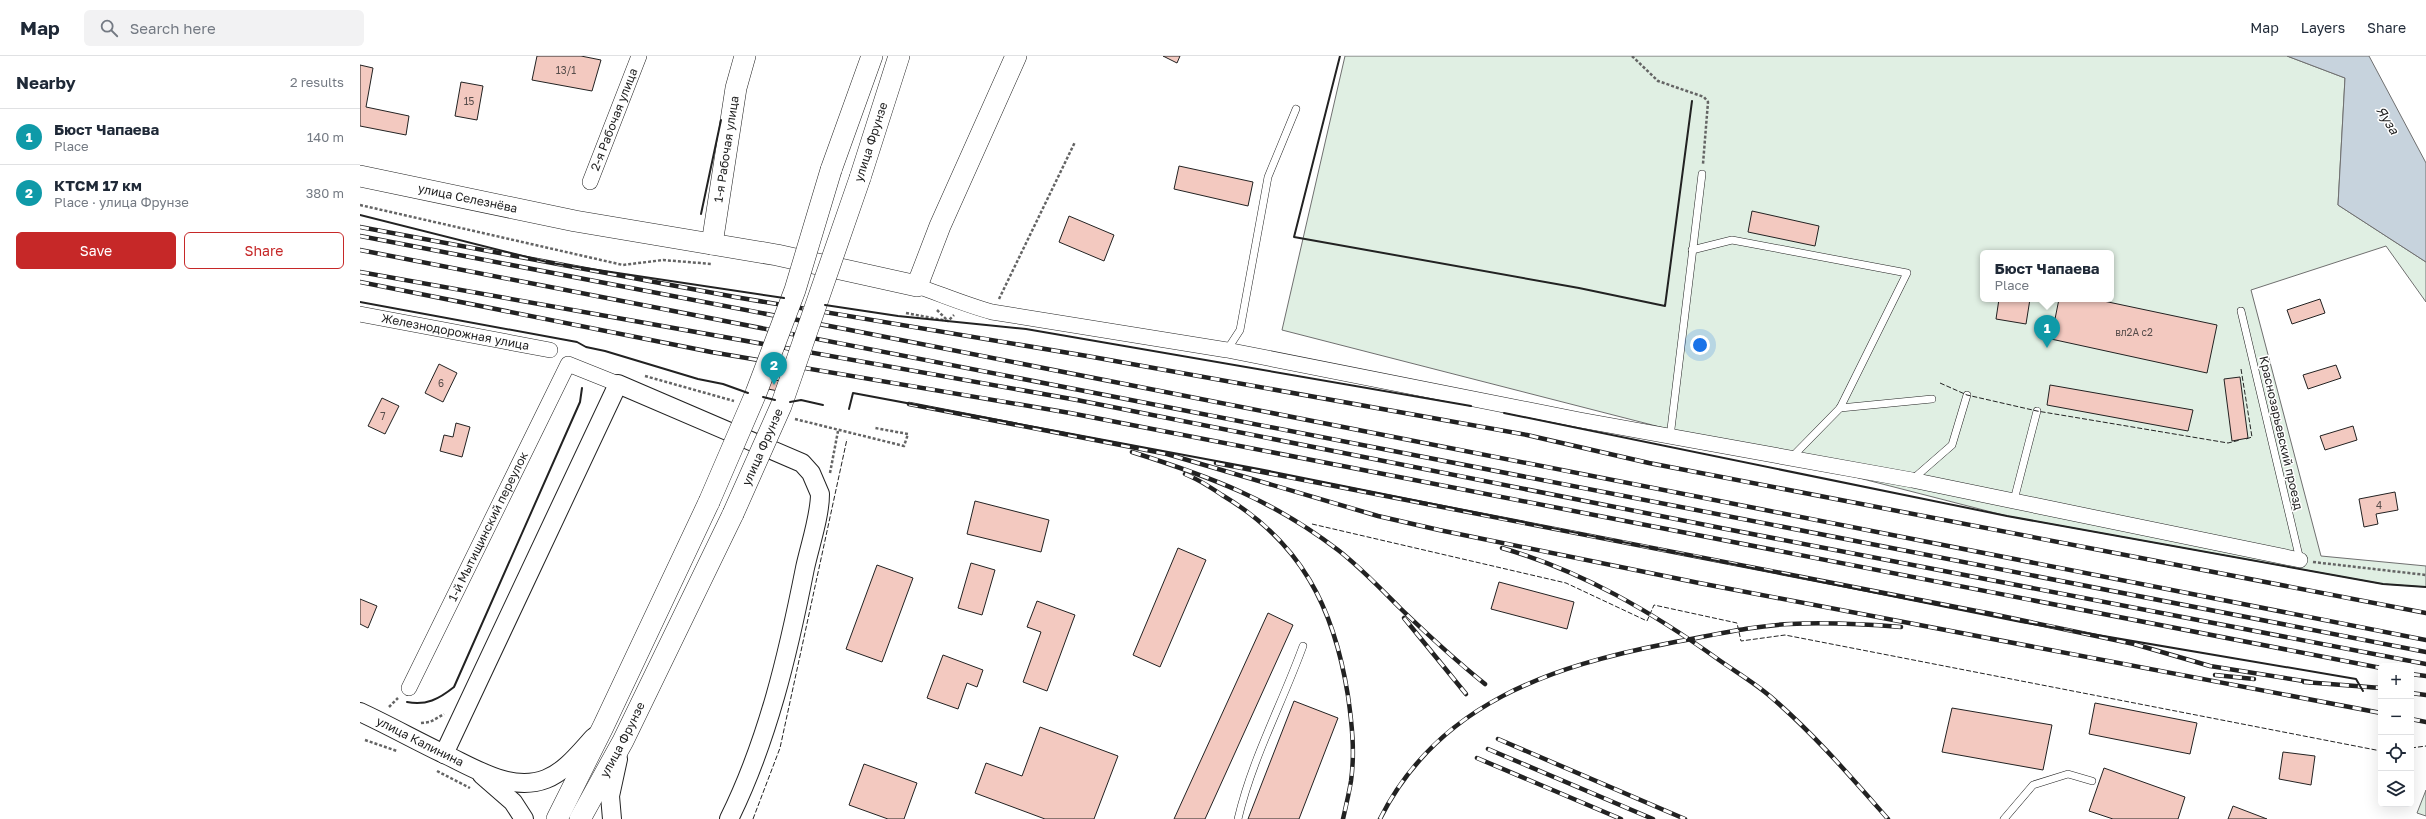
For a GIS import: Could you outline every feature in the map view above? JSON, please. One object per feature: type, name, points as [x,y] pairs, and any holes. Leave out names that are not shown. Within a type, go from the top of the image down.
[{"type":"main road","name":"1-я Рабочая улица","points":[[712,244],[736,88],[745,56]]},
{"type":"main road","name":"улица Фрунзе","points":[[557,819],[603,727],[708,502],[756,393],[792,297],[831,170],[872,56]]},
{"type":"main road","name":"улица Фрунзе","points":[[580,819],[624,741],[733,514],[781,406],[860,178],[899,56]]},
{"type":"main road","points":[[917,286],[940,226],[1016,56]]},
{"type":"main road","name":"улица Селезнёва","points":[[360,176],[575,221],[777,255],[917,286]]},
{"type":"street","name":"2-я Рабочая улица","points":[[590,182],[639,56]]},
{"type":"street","points":[[917,286],[952,298],[963,305],[992,312],[1227,350],[1789,460],[1912,480],[2300,560]]},
{"type":"street","name":"Железнодорожная улица","points":[[360,314],[550,350]]},
{"type":"street","name":"1-й Мытищинский переулок","points":[[408,688],[568,364],[618,384]]},
{"type":"street","points":[[444,754],[618,384],[802,463],[812,473],[820,494],[784,664],[764,735],[743,790],[729,819]]},
{"type":"street","name":"улица Калинина","points":[[368,716],[480,773]]},
{"type":"street","points":[[480,773],[517,782],[546,779],[568,764],[603,727]]},
{"type":"street","points":[[612,819],[610,796],[613,779],[624,741]]},
{"type":"street","points":[[480,773],[513,802],[524,819]]},
{"type":"lane","points":[[1227,350],[1240,330],[1268,177],[1296,109]]},
{"type":"lane","points":[[1670,437],[1702,174]]},
{"type":"lane","points":[[1692,250],[1732,240],[1907,273],[1840,408],[1789,460]]},
{"type":"lane","name":"Краснозарьевский проезд","points":[[2241,311],[2300,560]]},
{"type":"lane","points":[[1912,480],[1952,445],[1967,396]]},
{"type":"lane","points":[[1840,408],[1932,399]]},
{"type":"lane","points":[[2014,500],[2037,411]]},
{"type":"lane","points":[[1238,819],[1245,789],[1304,646]]},
{"type":"lane","points":[[2004,819],[2033,785],[2068,774],[2092,781]]},
{"type":"path","points":[[1632,56],[1658,81],[1704,97],[1707,107],[1702,174]]},
{"type":"path","points":[[992,312],[1075,142]]},
{"type":"path","points":[[360,205],[623,264],[663,260],[720,265]]},
{"type":"path","points":[[933,306],[948,321]]},
{"type":"path","points":[[906,312],[938,319]]},
{"type":"path","points":[[875,428],[901,433]]},
{"type":"path","points":[[2300,560],[2426,575]]},
{"type":"path","points":[[368,716],[408,688]]},
{"type":"path","points":[[365,740],[399,752]]},
{"type":"green space","points":[[1345,56],[2287,56],[2345,78],[2338,205],[2426,262],[2426,302],[2386,246],[2251,290],[2321,556],[2426,566],[2426,587],[2383,584],[2007,516],[1282,330]]},
{"type":"green space","points":[[2426,790],[2426,816],[2417,813]]},
{"type":"water","name":"Яуза","points":[[2287,56],[2369,56],[2426,163],[2426,262],[2338,205],[2345,78]]},
{"type":"building","points":[[537,56],[581,56],[601,60],[592,91],[532,80]]},
{"type":"building","points":[[1163,56],[1180,56],[1177,63]]},
{"type":"building","points":[[360,65],[373,68],[366,107],[409,116],[406,135],[360,126]]},
{"type":"building","points":[[461,82],[483,86],[477,120],[455,116]]},
{"type":"building","points":[[1179,166],[1253,182],[1248,206],[1174,189]]},
{"type":"building","points":[[1752,211],[1819,226],[1815,246],[1748,232]]},
{"type":"building","points":[[1069,216],[1114,235],[1104,261],[1059,242]]},
{"type":"building","points":[[2320,299],[2325,313],[2292,324],[2287,310]]},
{"type":"building","points":[[1999,302],[2030,302],[2026,324],[1996,319]]},
{"type":"building","points":[[2058,302],[2108,302],[2217,325],[2207,373],[2051,339]]},
{"type":"building","points":[[439,364],[457,373],[443,402],[425,393]]},
{"type":"building","points":[[2336,365],[2341,378],[2308,389],[2303,375]]},
{"type":"building","points":[[2240,377],[2248,438],[2232,441],[2224,379]]},
{"type":"building","points":[[765,378],[785,382],[783,392],[763,388]]},
{"type":"building","points":[[2050,385],[2193,410],[2188,431],[2047,405]]},
{"type":"building","points":[[382,398],[399,406],[385,434],[368,426]]},
{"type":"building","points":[[456,423],[470,427],[462,457],[440,451],[444,435],[453,437]]},
{"type":"building","points":[[2353,426],[2357,440],[2325,450],[2320,436]]},
{"type":"building","points":[[2395,492],[2398,510],[2376,514],[2378,524],[2364,527],[2359,499]]},
{"type":"building","points":[[975,501],[1049,520],[1041,552],[967,534]]},
{"type":"building","points":[[1178,548],[1206,560],[1160,667],[1133,655]]},
{"type":"building","points":[[971,563],[995,570],[982,615],[958,608]]},
{"type":"building","points":[[877,565],[913,578],[882,662],[846,649]]},
{"type":"building","points":[[1499,582],[1574,602],[1567,629],[1491,609]]},
{"type":"building","points":[[360,599],[377,606],[368,628],[360,624]]},
{"type":"building","points":[[1037,601],[1075,615],[1047,691],[1023,682],[1041,632],[1027,627]]},
{"type":"building","points":[[1268,613],[1293,625],[1205,819],[1174,819]]},
{"type":"building","points":[[943,655],[983,670],[977,687],[967,683],[958,709],[927,698]]},
{"type":"building","points":[[1294,701],[1338,718],[1299,819],[1248,819]]},
{"type":"building","points":[[2095,703],[2197,723],[2190,754],[2089,734]]},
{"type":"building","points":[[1952,708],[2052,725],[2043,770],[1942,752]]},
{"type":"building","points":[[1040,727],[1118,756],[1094,819],[1045,819],[975,793],[986,763],[1022,776]]},
{"type":"building","points":[[2283,752],[2315,756],[2311,785],[2279,779]]},
{"type":"building","points":[[864,764],[917,783],[904,819],[888,819],[849,805]]},
{"type":"building","points":[[2104,768],[2185,797],[2178,819],[2113,819],[2089,811]]},
{"type":"building","points":[[2233,806],[2267,819],[2228,819]]},
{"type":"railway","points":[[360,227],[735,297],[1087,356],[1527,435],[1649,463],[2426,613]]},
{"type":"railway","points":[[360,236],[845,329],[2426,640]]},
{"type":"railway","points":[[360,250],[2426,652]]},
{"type":"railway","points":[[360,272],[1077,400],[1721,528],[2426,664]]},
{"type":"railway","points":[[360,282],[711,352],[1070,413],[2378,667]]},
{"type":"railway","points":[[909,404],[1167,454],[1378,516],[1439,530],[1699,583],[2378,712]]},
{"type":"railway","points":[[1132,452],[1240,491],[1289,517],[1313,532],[1354,563],[1431,638],[1485,684]]},
{"type":"railway","points":[[1216,463],[1992,614],[2134,644],[2210,666],[2310,682]]},
{"type":"railway","points":[[1185,474],[1195,478],[1250,513],[1273,534],[1293,556],[1309,580],[1323,606],[1334,634],[1342,664],[1352,728],[1352,770],[1343,819]]},
{"type":"railway","points":[[1502,548],[1532,557],[1560,568],[1615,595],[1668,625],[1752,682],[1787,711],[1832,756],[1888,819]]},
{"type":"railway","points":[[1404,618],[1466,694]]},
{"type":"railway","points":[[1380,819],[1404,779],[1433,746],[1466,718],[1502,696],[1542,678],[1583,664],[1626,652],[1760,627],[1818,623],[1901,627]]},
{"type":"railway","points":[[2414,674],[2426,676]]},
{"type":"railway","points":[[2215,675],[2254,679]]},
{"type":"railway","points":[[2304,682],[2378,688]]},
{"type":"railway","points":[[2414,693],[2426,695]]},
{"type":"railway","points":[[2414,720],[2426,722]]},
{"type":"railway","points":[[1498,739],[1685,819]]},
{"type":"railway","points":[[1488,749],[1653,819]]},
{"type":"railway","points":[[1477,758],[1621,819]]},
{"type":"fence","points":[[2241,369],[2252,437],[2246,439]]},
{"type":"fence","points":[[1940,383],[1967,395],[2037,411],[2228,443],[2240,440]]},
{"type":"fence","points":[[753,819],[780,748],[847,439]]},
{"type":"fence","points":[[1312,524],[1566,583],[1647,621],[1654,605],[1737,623],[1741,641],[1785,635],[2378,750]]},
{"type":"fence","points":[[2414,748],[2426,746]]},
{"type":"wall","points":[[1340,56],[1294,237],[1579,288],[1665,306],[1692,101]]},
{"type":"wall","points":[[701,214],[721,120]]},
{"type":"wall","points":[[360,215],[551,263],[784,298]]},
{"type":"wall","points":[[360,302],[577,342],[586,347],[605,351],[698,379],[723,384],[748,393]]},
{"type":"wall","points":[[825,305],[898,316],[1026,329],[1471,406]]},
{"type":"wall","points":[[407,702],[426,702],[438,698],[454,687],[580,402],[582,388]]},
{"type":"wall","points":[[849,409],[853,393],[1259,469],[2021,622],[2356,679],[2363,691]]},
{"type":"wall","points":[[763,397],[775,400]]},
{"type":"wall","points":[[790,402],[801,400],[823,405]]},
{"type":"wall","points":[[1504,413],[2007,516],[2383,584],[2426,587]]},
{"type":"place","name":"Бюст Чапаева","points":[[2047,348]]},
{"type":"place","name":"КТСМ 17 км","points":[[774,385]]}]
